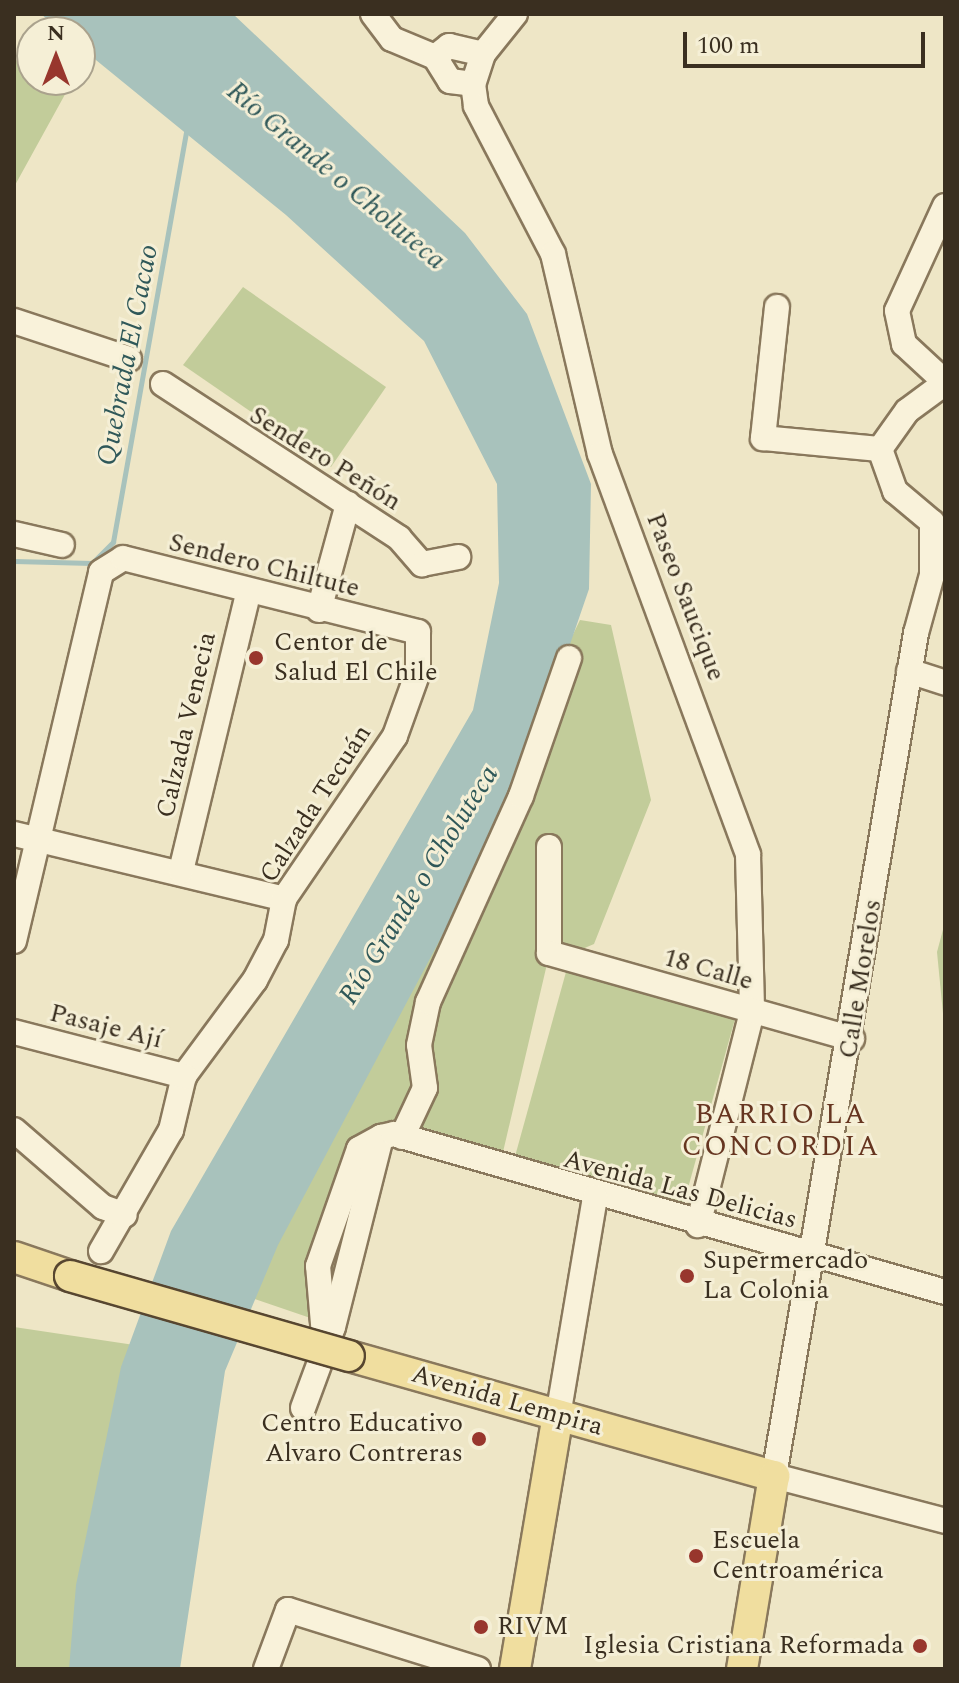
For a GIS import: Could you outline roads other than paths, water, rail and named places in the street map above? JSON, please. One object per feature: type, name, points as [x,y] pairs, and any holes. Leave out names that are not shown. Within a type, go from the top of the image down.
[{"type":"main road","name":"Avenida Lempira","points":[[14,1257],[70,1276],[774,1476]]},
{"type":"main road","points":[[515,1669],[558,1416]]},
{"type":"main road","name":"Calle Morelos","points":[[742,1669],[774,1476]]},
{"type":"street","points":[[373,14],[392,39],[435,57],[450,81],[473,84],[483,54],[515,14]]},
{"type":"street","points":[[435,57],[449,46],[483,54]]},
{"type":"street","name":"Paseo Saucique","points":[[473,84],[476,106],[553,254],[600,454],[727,785],[753,891],[752,1012],[698,1225]]},
{"type":"street","points":[[777,307],[763,438],[880,449],[907,411],[945,383],[920,362],[898,328],[912,268],[938,240],[945,206]]},
{"type":"street","points":[[14,321],[129,359]]},
{"type":"street","name":"Sendero Peñón","points":[[163,384],[399,538],[422,564],[458,557]]},
{"type":"street","name":"Calle Morelos","points":[[774,1476],[852,1039],[909,671],[932,575],[938,520],[895,491],[880,449]]},
{"type":"street","points":[[319,610],[348,504]]},
{"type":"street","points":[[14,534],[62,545]]},
{"type":"street","name":"Sendero Chiltute","points":[[39,840],[101,572],[123,558],[248,593],[418,632]]},
{"type":"street","name":"Calzada Venecia","points":[[181,871],[248,593]]},
{"type":"street","name":"Calzada Tecuán","points":[[101,1251],[125,1215],[171,1130],[184,1076],[255,980],[276,940],[284,899],[395,736],[418,672],[418,632]]},
{"type":"street","points":[[303,1408],[337,1352],[392,1137],[425,1088],[419,1045],[428,1002],[521,796],[569,658]]},
{"type":"street","points":[[909,671],[945,683]]},
{"type":"street","points":[[14,834],[181,871],[284,899]]},
{"type":"street","points":[[14,941],[39,840]]},
{"type":"street","name":"18 Calle","points":[[549,847],[549,953],[852,1039]]},
{"type":"street","name":"Pasaje Ají","points":[[14,1032],[184,1076]]},
{"type":"street","points":[[14,1130],[103,1207],[125,1215]]},
{"type":"street","name":"Avenida Las Delicias","points":[[392,1137],[595,1197],[945,1292]]},
{"type":"street","points":[[558,1416],[595,1197]]},
{"type":"street","name":"Avenida Lempira","points":[[774,1476],[945,1521]]},
{"type":"street","points":[[266,1669],[288,1610],[478,1669]]},
{"type":"water","name":"Río Grande o Choluteca","points":[[41,14],[233,14],[465,233],[527,314],[591,484],[589,589],[521,787],[278,1245],[225,1371],[180,1669],[69,1669],[76,1585],[121,1367],[171,1231],[473,710],[499,583],[497,484],[424,341],[286,215],[96,60],[96,16]]},
{"type":"waterway","name":"Quebrada El Cacao","points":[[14,561],[92,563],[113,542],[186,132]]},
{"type":"place","name":"Centor de Salud El Chile","points":[[256,658]]},
{"type":"place","name":"Supermercado La Colonia","points":[[687,1276]]},
{"type":"place","name":"Centro Educativo Alvaro Contreras","points":[[479,1439]]},
{"type":"place","name":"Escuela Centroamérica","points":[[696,1556]]},
{"type":"place","name":"RIVM","points":[[481,1627]]},
{"type":"place","name":"Iglesia Cristiana Reformada","points":[[920,1646]]},
{"type":"district","name":"BARRIO LA CONCORDIA","points":[[781,1131]]}]
